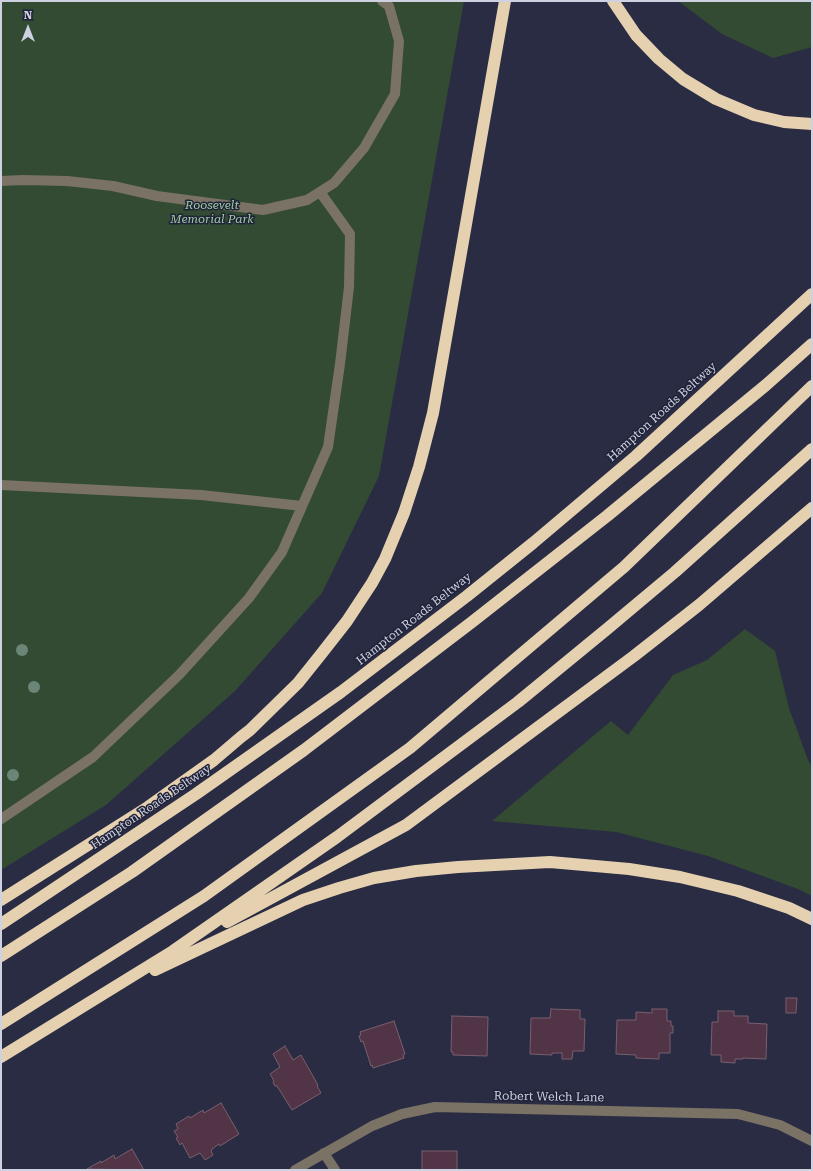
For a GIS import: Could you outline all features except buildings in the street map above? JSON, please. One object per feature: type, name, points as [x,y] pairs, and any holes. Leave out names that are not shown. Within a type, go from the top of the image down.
[{"type":"highway","points":[[1,900],[148,807],[214,760],[250,730],[298,683],[347,622],[372,583],[404,513],[419,467],[433,414],[505,1]]},
{"type":"highway","points":[[613,1],[636,35],[659,59],[689,83],[716,99],[754,115],[784,122],[812,124]]},
{"type":"highway","name":"Hampton Roads Beltway","points":[[1,924],[196,794],[341,692],[467,596],[533,543],[636,456],[812,294]]},
{"type":"highway","points":[[1,956],[132,872],[304,750],[472,622],[607,516],[766,385],[812,344]]},
{"type":"highway","points":[[1,1024],[204,896],[410,748],[624,567],[812,386]]},
{"type":"highway","points":[[1,1057],[173,951],[337,837],[518,702],[675,572],[812,449]]},
{"type":"highway","points":[[173,951],[406,825],[634,656],[699,605],[812,508]]},
{"type":"highway","points":[[103,995],[303,900],[374,878],[416,871],[550,862],[629,869],[680,877],[738,891],[789,908],[812,919]]},
{"type":"street","points":[[1,180],[67,181],[113,186],[157,196],[263,210],[307,200],[334,183],[364,148],[396,94],[398,41],[389,6],[382,1]]},
{"type":"street","points":[[1,819],[93,757],[179,675],[249,598],[282,552],[328,447],[349,287],[350,234],[320,192]]},
{"type":"street","points":[[1,485],[201,495],[302,506]]},
{"type":"street","name":"Robert Welch Lane","points":[[295,1170],[372,1126],[402,1114],[435,1107],[738,1114],[780,1125],[812,1141]]},
{"type":"street","points":[[324,1153],[335,1170]]},
{"type":"green space","name":"Roosevelt Memorial Park","points":[[1,1],[464,1],[379,476],[322,593],[235,691],[106,805],[1,870]]},
{"type":"green space","points":[[678,1],[812,1],[812,47],[773,58],[722,34]]},
{"type":"green space","points":[[745,629],[775,651],[789,708],[812,767],[812,896],[798,889],[708,856],[616,832],[492,821],[611,721],[628,735],[673,675],[707,660]]}]
